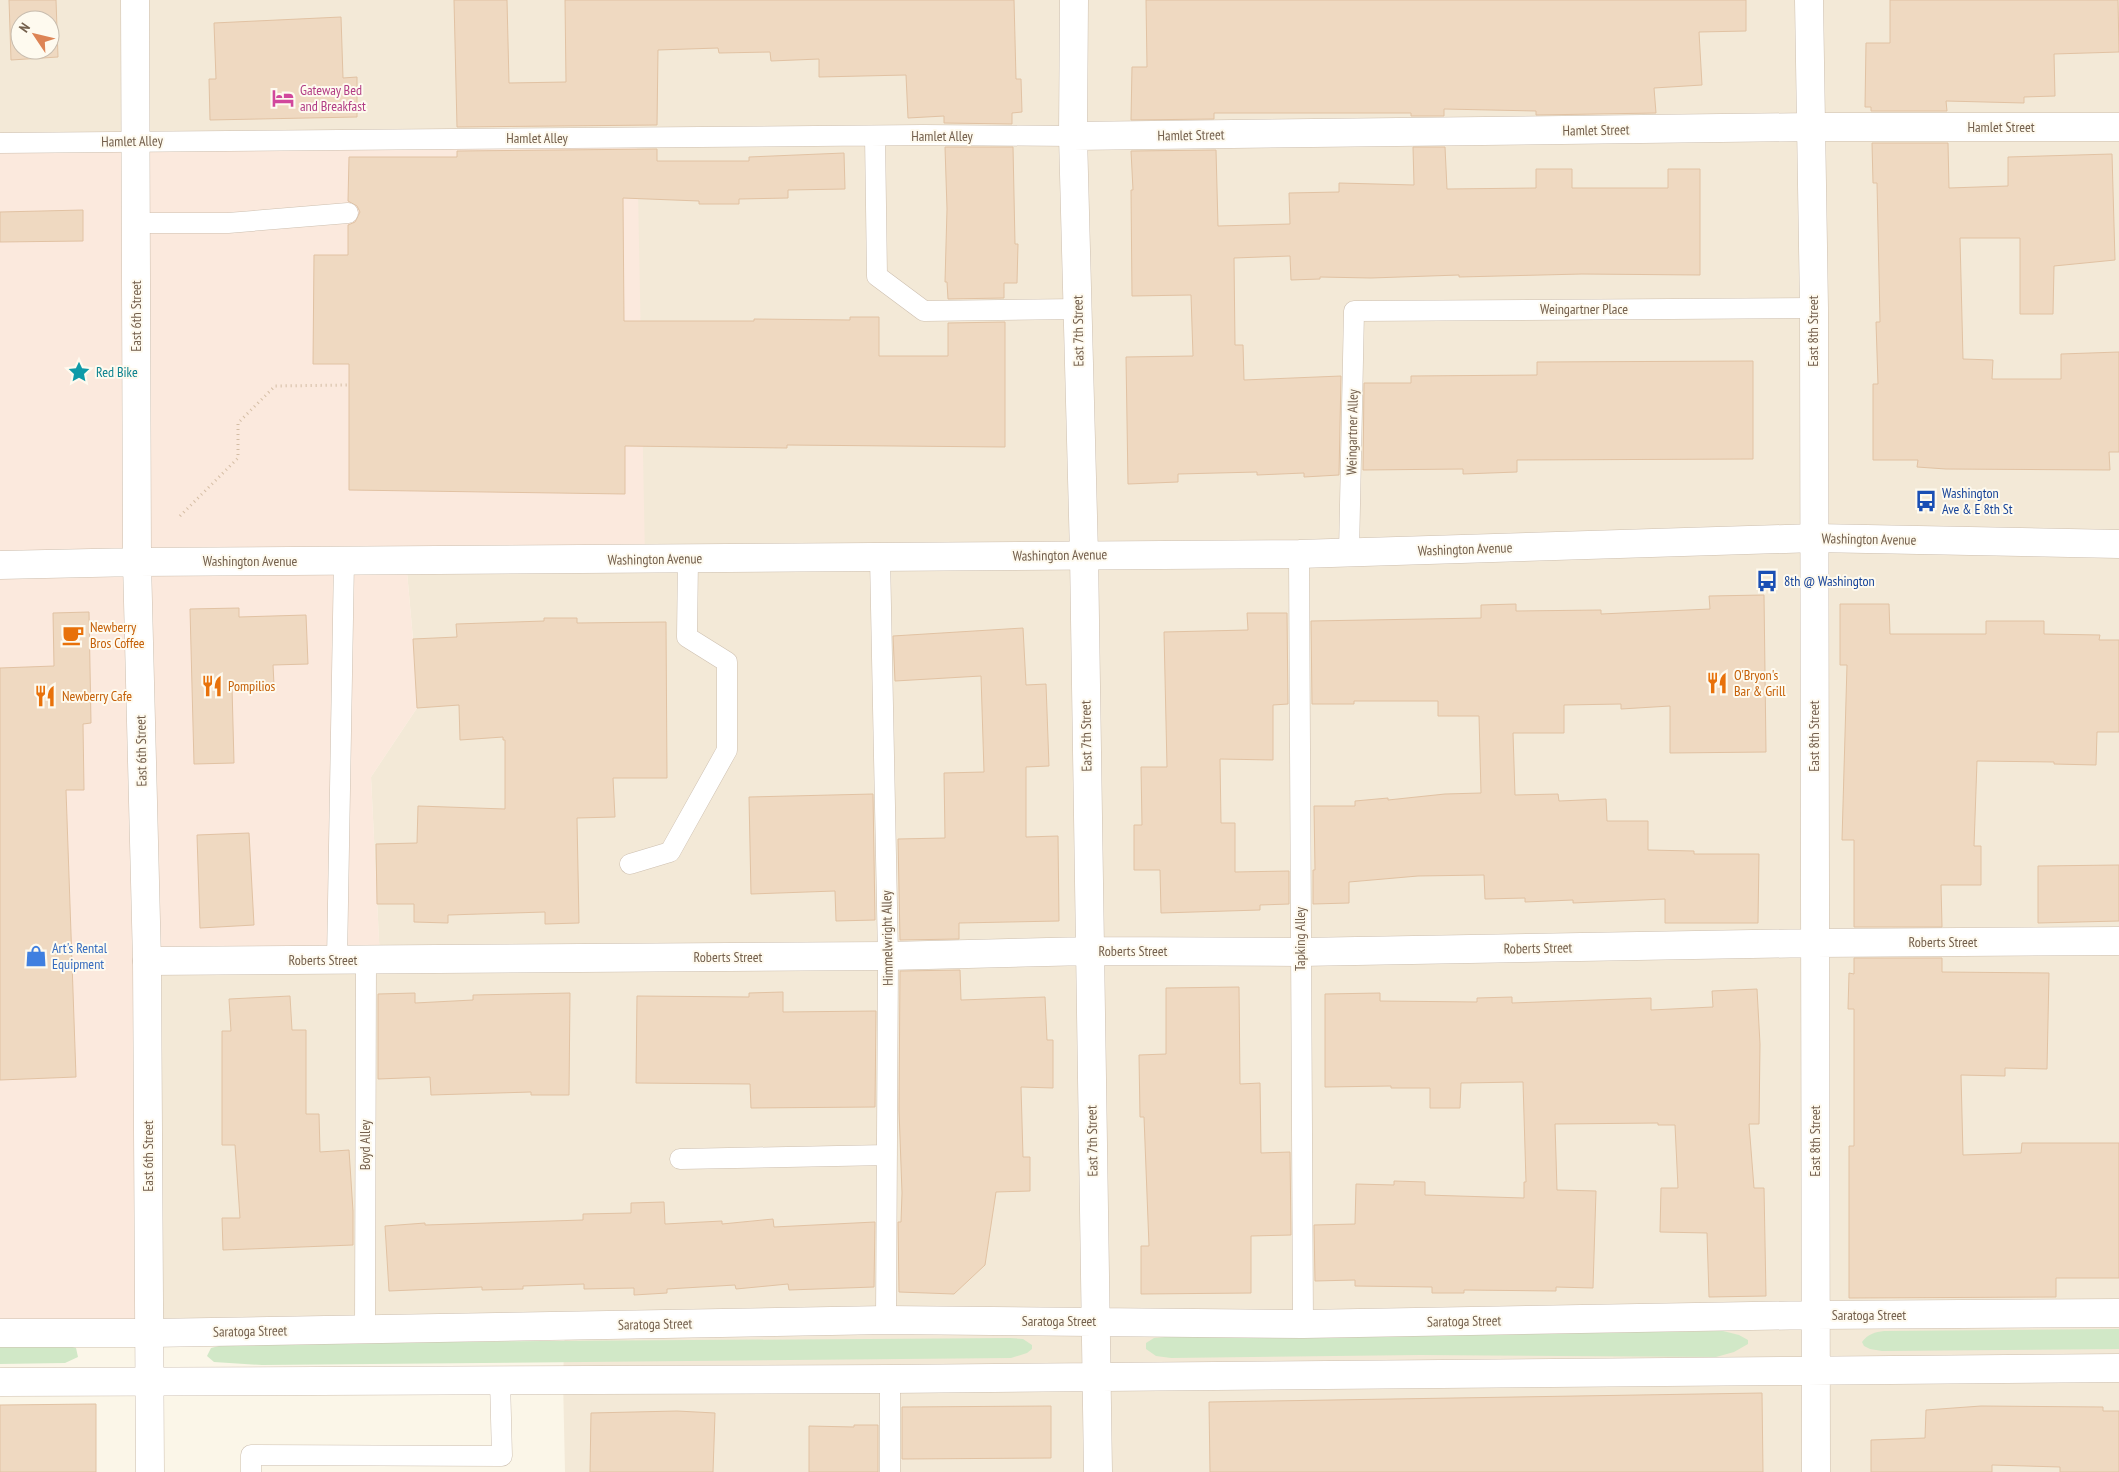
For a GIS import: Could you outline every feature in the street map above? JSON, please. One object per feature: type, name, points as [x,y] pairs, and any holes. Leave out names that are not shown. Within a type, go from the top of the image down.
[{"type":"street","name":"East 6th Street","points":[[135,0],[136,562],[147,962],[151,1380],[150,1472]]},
{"type":"street","name":"East 7th Street","points":[[1074,0],[1073,136],[1084,554],[1098,1472]]},
{"type":"street","name":"East 8th Street","points":[[1809,0],[1814,308],[1816,1472]]},
{"type":"street","name":"Hamlet Street","points":[[1073,136],[1810,127],[2119,127]]},
{"type":"street","name":"Washington Avenue","points":[[0,565],[136,562],[1299,554],[1815,538],[2119,544]]},
{"type":"street","name":"Roberts Street","points":[[147,962],[888,956],[1089,951],[1300,952],[1815,943],[2119,941]]},
{"type":"street","name":"Saratoga Street","points":[[0,1333],[150,1333],[886,1320],[1303,1324],[1815,1315],[2119,1313]]},
{"type":"street","points":[[0,1382],[890,1378],[2119,1368]]},
{"type":"lane","points":[[875,136],[877,276],[924,311],[1078,309]]},
{"type":"lane","name":"Hamlet Alley","points":[[0,143],[1073,136]]},
{"type":"lane","points":[[135,222],[228,223],[348,213]]},
{"type":"lane","name":"Weingartner Place","points":[[1354,311],[1814,308]]},
{"type":"lane","name":"Weingartner Alley","points":[[1349,553],[1354,311]]},
{"type":"lane","name":"Tapking Alley","points":[[1299,554],[1303,1324]]},
{"type":"lane","name":"Himmelwright Alley","points":[[880,558],[888,956],[886,1320]]},
{"type":"lane","points":[[630,864],[670,852],[727,750],[727,662],[688,637],[688,559]]},
{"type":"lane","points":[[337,960],[344,561]]},
{"type":"lane","name":"Boyd Alley","points":[[365,1329],[366,960]]},
{"type":"lane","points":[[680,1160],[887,1155]]},
{"type":"lane","points":[[890,1378],[890,1472]]},
{"type":"lane","points":[[250,1472],[251,1455],[502,1456],[500,1380]]},
{"type":"path","points":[[180,516],[238,458],[238,423],[275,386],[349,385]]},
{"type":"shaded area","points":[[0,0],[2119,0],[2119,1472],[565,1472],[563,1379],[565,1326],[150,1333],[147,961],[380,960],[371,777],[417,708],[406,561],[0,143]]},
{"type":"shaded area","points":[[637,137],[645,559],[406,561],[417,708],[371,777],[380,960],[147,962],[150,1333],[0,1333],[0,143]]},
{"type":"green space","points":[[2119,1329],[2119,1349],[1882,1351],[1870,1349],[1864,1346],[1862,1342],[1872,1334],[1884,1331]]},
{"type":"green space","points":[[1723,1331],[1739,1335],[1748,1340],[1748,1344],[1734,1352],[1716,1357],[1420,1355],[1171,1358],[1156,1356],[1146,1349],[1146,1343],[1154,1338],[1165,1337]]},
{"type":"green space","points":[[1023,1339],[1032,1345],[1032,1349],[1027,1353],[1011,1358],[262,1365],[214,1362],[207,1356],[211,1348],[248,1343]]},
{"type":"green space","points":[[0,1345],[69,1346],[76,1348],[78,1357],[65,1363],[0,1364]]},
{"type":"building","points":[[9,0],[56,0],[56,10],[10,10],[10,30]]},
{"type":"building","points":[[454,0],[507,0],[509,83],[566,82],[565,0],[1014,0],[1016,79],[1021,79],[1022,112],[1012,113],[1012,124],[944,123],[944,116],[908,118],[906,75],[819,77],[819,59],[771,61],[770,52],[719,53],[718,48],[658,50],[657,125],[457,127]]},
{"type":"building","points":[[1146,0],[1746,0],[1746,31],[1699,32],[1702,85],[1654,88],[1656,113],[1536,115],[1536,111],[1444,109],[1444,116],[1411,116],[1411,113],[1214,113],[1214,119],[1131,120],[1132,67],[1147,67]]},
{"type":"building","points":[[1890,0],[2118,0],[2119,52],[2054,54],[2055,96],[2024,97],[2024,103],[1946,101],[1947,111],[1871,111],[1871,107],[1865,107],[1866,43],[1890,43]]},
{"type":"building","points":[[341,17],[343,78],[357,77],[357,117],[210,120],[209,79],[216,79],[214,23]]},
{"type":"building","points":[[1872,143],[1948,143],[1949,188],[2008,186],[2008,157],[2112,154],[2115,260],[2054,266],[2053,314],[2020,314],[2020,238],[1960,238],[1963,359],[1993,360],[1992,379],[2061,379],[2061,354],[2119,352],[2119,452],[2109,452],[2110,470],[1946,469],[1917,467],[1918,460],[1873,460],[1873,384],[1878,384],[1876,322],[1880,322],[1877,183],[1873,183]]},
{"type":"building","points":[[945,147],[1013,147],[1015,244],[1018,244],[1017,283],[1004,283],[1004,298],[948,299],[947,282],[945,282],[947,209]]},
{"type":"building","points":[[1413,147],[1445,147],[1447,189],[1536,188],[1536,169],[1572,169],[1572,188],[1668,188],[1668,169],[1700,169],[1700,275],[1582,274],[1459,277],[1459,275],[1371,278],[1320,277],[1320,279],[1291,280],[1290,256],[1234,258],[1235,345],[1243,345],[1244,380],[1341,376],[1339,475],[1304,477],[1304,473],[1257,475],[1257,472],[1178,474],[1178,482],[1128,484],[1126,357],[1193,356],[1191,295],[1132,296],[1131,190],[1133,190],[1131,151],[1216,150],[1218,226],[1290,224],[1289,193],[1339,192],[1339,183],[1414,185]]},
{"type":"building","points":[[657,149],[657,161],[749,161],[749,157],[844,153],[845,189],[788,190],[788,198],[739,199],[739,204],[699,204],[699,201],[623,198],[624,321],[850,320],[850,317],[879,317],[879,356],[948,356],[948,323],[1005,322],[1005,447],[787,445],[787,448],[625,446],[625,494],[349,490],[349,364],[313,364],[314,255],[348,255],[348,225],[355,222],[360,212],[357,206],[348,201],[349,157],[457,157],[457,151]]},
{"type":"building","points":[[83,210],[83,241],[0,242],[0,212]]},
{"type":"building","points":[[1753,361],[1753,459],[1517,460],[1517,472],[1463,474],[1463,469],[1363,470],[1364,383],[1411,383],[1411,376],[1537,375],[1537,362]]},
{"type":"building","points":[[1764,595],[1766,752],[1670,753],[1670,706],[1621,709],[1621,704],[1564,705],[1564,733],[1513,733],[1515,795],[1558,794],[1559,801],[1606,799],[1607,821],[1648,821],[1648,850],[1694,851],[1694,854],[1759,854],[1758,923],[1665,923],[1665,899],[1573,903],[1573,900],[1525,902],[1525,898],[1485,899],[1484,875],[1418,876],[1349,882],[1349,903],[1313,904],[1313,870],[1315,870],[1314,806],[1355,806],[1355,801],[1481,793],[1479,716],[1438,716],[1438,701],[1354,701],[1354,704],[1312,704],[1311,621],[1481,618],[1481,605],[1516,604],[1516,611],[1601,610],[1601,614],[1710,609],[1709,596]]},
{"type":"building","points":[[1840,604],[1889,604],[1890,634],[1986,634],[1986,621],[2044,621],[2044,634],[2100,635],[2099,640],[2119,640],[2119,732],[2097,732],[2096,765],[2054,764],[2054,762],[1977,761],[1974,846],[1981,846],[1981,885],[1941,885],[1942,927],[1854,927],[1854,840],[1842,840],[1847,665],[1840,665]]},
{"type":"building","name":"Pompilios","points":[[239,608],[239,617],[306,615],[308,664],[273,665],[274,685],[232,687],[234,763],[194,764],[190,609]]},
{"type":"building","points":[[89,612],[91,723],[83,724],[84,790],[66,790],[76,1077],[0,1080],[0,668],[54,666],[53,613]]},
{"type":"building","points":[[1247,613],[1287,613],[1288,704],[1273,705],[1273,760],[1220,759],[1221,823],[1235,823],[1235,872],[1289,871],[1289,904],[1260,905],[1260,910],[1161,913],[1160,870],[1134,870],[1134,825],[1142,825],[1141,767],[1167,767],[1164,632],[1248,630]]},
{"type":"building","points":[[544,618],[577,618],[577,623],[666,622],[667,778],[613,778],[615,817],[577,818],[579,923],[545,924],[545,912],[448,915],[448,923],[414,922],[414,904],[377,904],[376,844],[417,843],[418,806],[505,809],[505,740],[503,740],[503,737],[460,740],[459,705],[417,708],[413,639],[457,637],[456,624],[544,621]]},
{"type":"building","points":[[1023,628],[1026,685],[1046,684],[1049,766],[1026,767],[1026,837],[1058,836],[1059,921],[959,923],[959,939],[900,940],[898,839],[945,838],[944,773],[984,772],[981,676],[895,681],[893,636]]},
{"type":"building","points":[[873,794],[875,920],[836,921],[835,891],[751,894],[749,797]]},
{"type":"building","points":[[249,833],[254,925],[200,928],[197,835]]},
{"type":"building","points":[[2119,865],[2119,921],[2038,923],[2038,866]]},
{"type":"building","points":[[1854,958],[1942,958],[1942,972],[2049,973],[2047,1069],[2005,1068],[2005,1076],[1961,1075],[1963,1155],[2021,1153],[2022,1143],[2119,1143],[2119,1278],[2056,1278],[2056,1297],[1849,1298],[1849,1146],[1854,1146],[1854,1009],[1848,1009],[1849,973],[1854,974]]},
{"type":"building","points":[[960,970],[961,1000],[1045,997],[1047,1040],[1053,1040],[1053,1088],[1021,1087],[1023,1157],[1030,1157],[1030,1191],[996,1192],[985,1265],[954,1294],[899,1292],[898,1222],[901,1222],[902,1193],[899,1110],[900,971]]},
{"type":"building","points":[[1239,987],[1240,1084],[1260,1083],[1261,1153],[1290,1152],[1291,1235],[1251,1236],[1251,1293],[1141,1294],[1141,1246],[1149,1246],[1144,1117],[1140,1117],[1139,1055],[1166,1054],[1166,988]]},
{"type":"building","points":[[1757,989],[1760,1044],[1759,1124],[1749,1124],[1754,1188],[1764,1188],[1766,1296],[1709,1297],[1707,1233],[1660,1232],[1661,1188],[1678,1188],[1675,1125],[1658,1125],[1658,1123],[1555,1124],[1557,1190],[1596,1191],[1593,1288],[1556,1287],[1556,1291],[1464,1290],[1464,1293],[1432,1293],[1432,1287],[1355,1286],[1355,1280],[1315,1281],[1314,1225],[1355,1224],[1356,1184],[1394,1185],[1394,1181],[1425,1182],[1425,1195],[1524,1198],[1524,1182],[1526,1182],[1523,1082],[1461,1083],[1460,1108],[1430,1108],[1430,1088],[1391,1088],[1391,1086],[1325,1087],[1325,994],[1380,993],[1380,1001],[1477,1002],[1477,998],[1512,997],[1512,1003],[1651,998],[1651,1010],[1713,1007],[1712,991]]},
{"type":"building","points":[[783,992],[783,1012],[876,1011],[875,1107],[751,1108],[750,1084],[636,1083],[637,996],[749,997],[749,993]]},
{"type":"building","points":[[415,993],[415,1003],[473,1000],[473,995],[570,993],[569,1095],[531,1095],[531,1092],[431,1095],[430,1077],[378,1079],[378,994]]},
{"type":"building","points":[[290,996],[292,1030],[306,1030],[306,1114],[319,1114],[320,1152],[349,1150],[353,1245],[223,1250],[222,1218],[240,1218],[235,1145],[222,1145],[222,1031],[231,1031],[229,999]]},
{"type":"building","points":[[664,1202],[665,1224],[722,1221],[722,1224],[773,1219],[774,1227],[875,1222],[874,1287],[789,1290],[788,1284],[736,1289],[735,1285],[667,1289],[667,1293],[634,1295],[634,1288],[584,1289],[584,1284],[523,1286],[523,1289],[482,1290],[482,1287],[389,1291],[385,1226],[425,1223],[425,1225],[583,1220],[583,1214],[631,1213],[631,1203]]},
{"type":"building","points":[[1762,1393],[1763,1472],[1210,1472],[1209,1402]]},
{"type":"building","points":[[96,1404],[96,1472],[0,1472],[0,1405]]},
{"type":"building","points":[[1051,1406],[1051,1458],[902,1459],[902,1407]]},
{"type":"building","points":[[1981,1406],[2103,1407],[2103,1411],[2119,1411],[2119,1472],[2060,1472],[2060,1467],[1992,1465],[1992,1472],[1871,1472],[1871,1440],[1925,1438],[1926,1410]]},
{"type":"building","points":[[677,1411],[715,1413],[713,1472],[590,1472],[591,1413]]},
{"type":"building","points":[[854,1425],[878,1425],[878,1472],[809,1472],[809,1426],[854,1427]]},
{"type":"place","name":"Gateway Bed and Breakfast","points":[[283,98]]},
{"type":"place","name":"Red Bike","points":[[79,372]]},
{"type":"place","name":"Washington Ave & E 8th St","points":[[1926,501]]},
{"type":"place","name":"8th @ Washington","points":[[1767,581]]},
{"type":"place","name":"Newberry Bros Coffee","points":[[73,635]]},
{"type":"place","name":"O'Bryon's Bar & Grill","points":[[1717,683]]},
{"type":"place","name":"Pompilios","points":[[212,686]]},
{"type":"place","name":"Newberry Cafe","points":[[45,696]]},
{"type":"place","name":"Art's Rental Equipment","points":[[36,956]]}]
